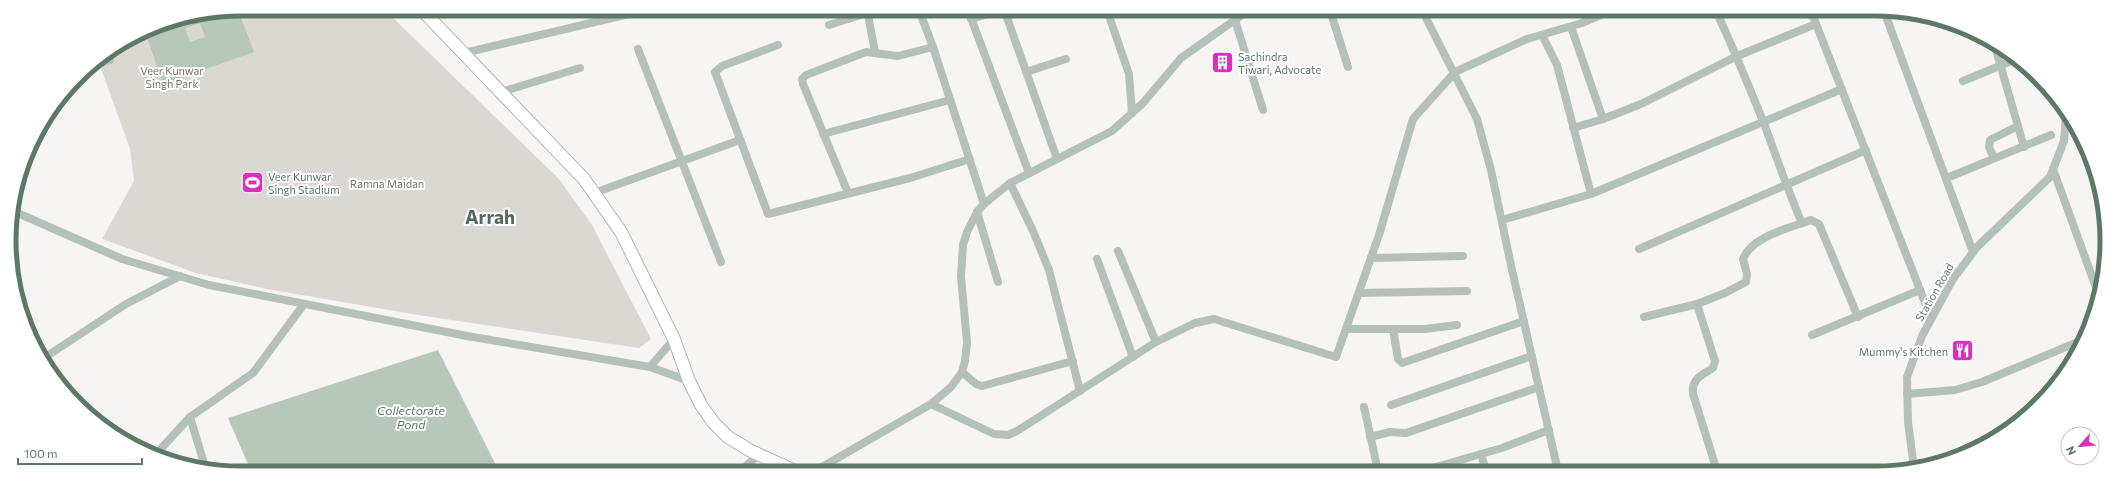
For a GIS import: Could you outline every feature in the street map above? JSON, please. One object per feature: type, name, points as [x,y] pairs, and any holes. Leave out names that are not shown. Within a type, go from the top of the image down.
[{"type":"street","points":[[428,16],[584,179],[594,193],[621,232],[674,338],[689,381],[701,405],[713,422],[728,437],[784,466]]},
{"type":"street","points":[[464,53],[624,16]]},
{"type":"street","points":[[829,25],[855,16]]},
{"type":"street","points":[[868,16],[875,52]]},
{"type":"street","points":[[921,16],[933,47],[984,204]]},
{"type":"street","points":[[970,16],[1029,173]]},
{"type":"street","points":[[971,19],[981,16]]},
{"type":"street","points":[[1006,16],[1057,159]]},
{"type":"street","points":[[1109,16],[1129,74],[1132,113]]},
{"type":"street","points":[[824,466],[931,404],[951,387],[962,372],[967,342],[961,277],[963,245],[967,232],[977,212],[984,204],[1010,183],[1112,132],[1132,113],[1181,58],[1241,16]]},
{"type":"street","points":[[1332,16],[1348,67]]},
{"type":"street","points":[[1425,16],[1455,72],[1477,119],[1491,170],[1557,466]]},
{"type":"street","points":[[931,404],[994,434],[1008,435],[1018,431],[1156,342],[1195,323],[1214,319],[1336,357],[1359,293],[1413,119],[1455,72],[1527,39],[1571,26],[1597,16]]},
{"type":"street","points":[[1718,16],[1737,56],[1786,186],[1802,223]]},
{"type":"street","points":[[1813,16],[1931,318]]},
{"type":"street","points":[[1886,16],[1947,178],[1973,252]]},
{"type":"street","points":[[1235,20],[1263,110]]},
{"type":"street","points":[[1574,128],[1603,119],[1641,104],[1737,56],[1816,24]]},
{"type":"street","points":[[1571,26],[1603,119]]},
{"type":"street","points":[[1542,35],[1557,66],[1591,194]]},
{"type":"street","points":[[778,45],[715,70],[715,74],[768,214],[910,178],[970,159]]},
{"type":"street","points":[[848,193],[802,79],[806,75],[862,53],[875,52],[898,56],[933,47]]},
{"type":"street","points":[[638,49],[721,262]]},
{"type":"street","points":[[1997,52],[2024,146]]},
{"type":"street","points":[[1026,72],[1066,59]]},
{"type":"street","points":[[104,62],[110,60]]},
{"type":"street","points":[[1963,81],[2011,61]]},
{"type":"street","points":[[501,92],[580,68]]},
{"type":"street","points":[[1502,220],[1591,194],[1842,89]]},
{"type":"street","points":[[823,134],[950,100]]},
{"type":"street","name":"Station Road","points":[[1913,463],[1908,422],[1906,377],[1922,336],[1953,279],[1973,252],[2050,177],[2064,141],[2065,122]]},
{"type":"street","points":[[1994,158],[1989,147],[1990,140],[2018,126]]},
{"type":"street","points":[[1947,178],[2051,135]]},
{"type":"street","points":[[594,193],[740,140]]},
{"type":"street","points":[[1639,249],[1866,150]]},
{"type":"street","points":[[2053,169],[2096,286]]},
{"type":"street","points":[[1010,183],[1033,230],[1049,270],[1080,391]]},
{"type":"street","points":[[977,212],[998,282]]},
{"type":"street","points":[[18,213],[122,260],[209,285],[467,336],[650,367],[689,381]]},
{"type":"street","points":[[1644,317],[1697,304],[1743,285],[1747,279],[1743,259],[1750,248],[1762,240],[1811,220],[1819,224],[1858,317]]},
{"type":"street","points":[[1118,251],[1156,342]]},
{"type":"street","points":[[1370,258],[1463,256]]},
{"type":"street","points":[[1097,259],[1133,357]]},
{"type":"street","points":[[47,356],[126,304],[180,276]]},
{"type":"street","points":[[1812,335],[1920,290]]},
{"type":"street","points":[[1359,293],[1467,291]]},
{"type":"street","points":[[159,451],[190,417],[253,373],[304,304]]},
{"type":"street","points":[[1697,304],[1715,361],[1713,368],[1695,380],[1692,386],[1693,394],[1715,466]]},
{"type":"street","points":[[1393,329],[1398,359],[1402,363],[1524,321]]},
{"type":"street","points":[[1346,330],[1425,329],[1456,325]]},
{"type":"street","points":[[650,367],[674,338]]},
{"type":"street","points":[[1907,394],[1955,390],[1982,382],[2076,343]]},
{"type":"street","points":[[1391,404],[1532,356]]},
{"type":"street","points":[[962,372],[976,384],[986,386],[1073,361]]},
{"type":"street","points":[[1370,438],[1390,432],[1406,433],[1539,387]]},
{"type":"street","points":[[1364,407],[1377,466]]},
{"type":"street","points":[[190,417],[204,463]]},
{"type":"street","points":[[1439,466],[1481,454],[1549,430]]},
{"type":"street","points":[[746,466],[759,454]]},
{"type":"street","points":[[1481,454],[1485,466]]},
{"type":"green space","name":"Ramna Maidan","points":[[226,16],[391,16],[559,179],[592,225],[651,339],[639,348],[418,315],[267,289],[196,273],[102,239],[134,181],[130,149],[100,66],[128,46],[141,39],[169,28],[197,20]]},
{"type":"water","points":[[226,16],[240,16],[254,52],[163,84],[147,36],[197,20]],"holes":[[[200,23],[205,37],[190,42],[185,28]]]},
{"type":"water","name":"Collectorate Pond","points":[[438,350],[496,466],[249,466],[228,418]]},
{"type":"place","name":"Sachindra Tiwari, Advocate","points":[[1223,62]]},
{"type":"place","name":"Veer Kunwar Singh Stadium","points":[[252,182]]},
{"type":"place","name":"Mummy's Kitchen","points":[[1963,351]]},
{"type":"district","name":"Arrah","points":[[490,216]]},
{"type":"park label","name":"Veer Kunwar Singh Park","points":[[172,76]]}]
